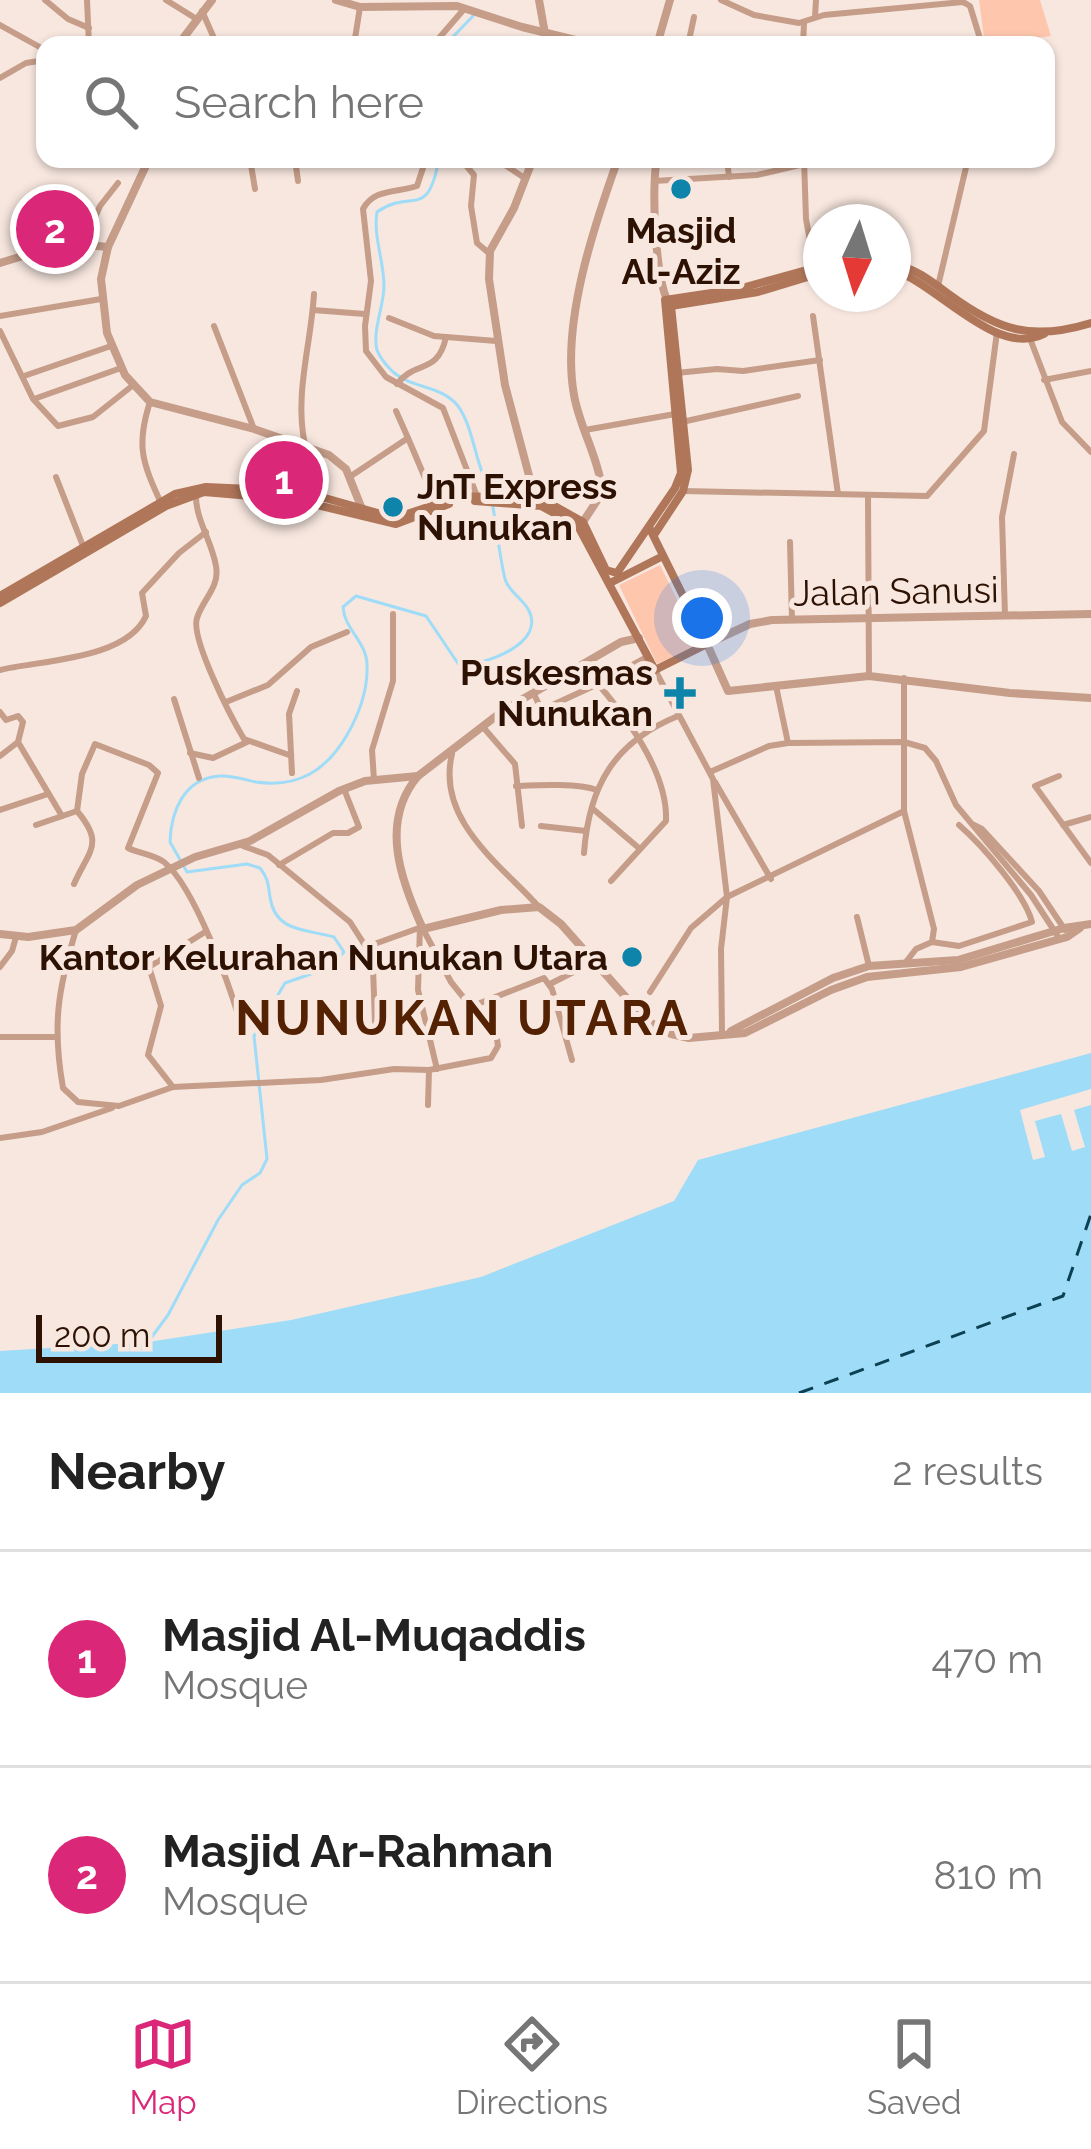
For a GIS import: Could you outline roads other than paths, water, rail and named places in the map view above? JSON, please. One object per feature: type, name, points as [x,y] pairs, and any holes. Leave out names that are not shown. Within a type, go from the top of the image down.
[{"type":"main road","points":[[911,270],[981,317],[1029,336]]},
{"type":"main road","points":[[0,600],[166,506],[196,494],[270,496],[398,518],[461,496],[551,502],[583,522],[612,574],[683,491],[688,470],[678,418],[668,303],[758,292],[803,276]]},
{"type":"main road","points":[[911,277],[997,332],[1029,336],[1091,323]]},
{"type":"main road","points":[[651,531],[681,473],[671,352]]},
{"type":"main road","points":[[85,551],[182,490],[206,487],[308,494],[399,524],[456,502],[481,498]]},
{"type":"main road","points":[[536,501],[578,526],[655,670],[707,644],[651,531]]},
{"type":"main road","points":[[610,583],[663,556]]},
{"type":"street","points":[[45,0],[68,19],[89,28]]},
{"type":"street","points":[[87,0],[90,36]]},
{"type":"street","points":[[166,0],[198,15],[211,36]]},
{"type":"street","points":[[184,36],[212,0]]},
{"type":"street","points":[[336,0],[360,8],[448,4],[556,36]]},
{"type":"street","points":[[539,0],[547,34]]},
{"type":"street","points":[[660,36],[670,0]]},
{"type":"street","points":[[721,0],[760,17],[804,23],[815,17],[949,1],[969,3],[979,36]]},
{"type":"street","points":[[815,17],[816,0]]},
{"type":"street","points":[[355,36],[360,8]]},
{"type":"street","points":[[442,36],[468,9]]},
{"type":"street","points":[[690,36],[694,17]]},
{"type":"street","points":[[803,36],[804,23]]},
{"type":"street","points":[[0,25],[36,45]]},
{"type":"street","points":[[0,78],[36,61]]},
{"type":"street","points":[[144,168],[107,247],[101,298],[111,346],[132,386],[149,402],[254,429],[336,459],[351,476],[364,512]]},
{"type":"street","points":[[252,168],[255,189]]},
{"type":"street","points":[[296,168],[298,181]]},
{"type":"street","points":[[423,168],[417,186],[380,193],[363,209],[371,281],[365,314],[367,351],[397,384],[443,408],[481,498]]},
{"type":"street","points":[[468,168],[474,175],[470,206],[477,243],[490,254]]},
{"type":"street","points":[[510,168],[526,179]]},
{"type":"street","points":[[530,168],[490,254],[489,287],[517,440],[536,501]]},
{"type":"street","points":[[583,522],[602,490],[572,388],[574,338],[596,224],[615,168]]},
{"type":"street","points":[[656,168],[668,303]]},
{"type":"street","points":[[728,168],[729,177]]},
{"type":"street","points":[[654,182],[767,174],[784,168]]},
{"type":"street","points":[[804,168],[805,204]]},
{"type":"street","points":[[938,286],[966,168]]},
{"type":"street","points":[[84,242],[100,206],[118,183]]},
{"type":"street","points":[[0,263],[55,246],[84,242],[107,247]]},
{"type":"street","points":[[305,445],[300,406],[314,294]]},
{"type":"street","points":[[0,316],[101,298]]},
{"type":"street","points":[[313,310],[365,314]]},
{"type":"street","points":[[813,316],[838,494]]},
{"type":"street","points":[[389,318],[430,335],[496,340]]},
{"type":"street","points":[[214,326],[254,429]]},
{"type":"street","points":[[0,332],[33,399],[50,422],[65,426],[106,410],[132,386]]},
{"type":"street","points":[[683,491],[927,496],[984,431],[997,332]]},
{"type":"street","points":[[1029,336],[1062,422],[1091,452]]},
{"type":"street","points":[[397,384],[406,371],[431,365],[442,353],[446,337]]},
{"type":"street","points":[[23,376],[111,346]]},
{"type":"street","points":[[676,373],[751,371],[820,360]]},
{"type":"street","points":[[33,399],[121,368]]},
{"type":"street","points":[[1045,380],[1091,371]]},
{"type":"street","points":[[585,430],[798,396]]},
{"type":"street","points":[[149,402],[139,440],[161,503]]},
{"type":"street","points":[[396,411],[436,504]]},
{"type":"street","points":[[351,476],[408,438]]},
{"type":"street","points":[[1005,616],[1002,517],[1014,454]]},
{"type":"street","points":[[56,477],[85,551]]},
{"type":"street","points":[[196,494],[195,507],[217,579],[196,628],[247,742]]},
{"type":"street","points":[[868,495],[869,676]]},
{"type":"street","points":[[0,670],[70,659],[133,632],[146,616],[142,593],[206,532]]},
{"type":"street","points":[[790,542],[792,620]]},
{"type":"street","points":[[374,780],[372,750],[393,681],[393,614]]},
{"type":"street","name":"Jalan Sanusi","points":[[707,644],[757,622],[1091,614]]},
{"type":"street","points":[[621,642],[633,628]]},
{"type":"street","points":[[226,702],[268,685],[311,646],[347,632]]},
{"type":"street","points":[[0,1138],[42,1132],[173,1087],[433,1070],[487,1060],[496,1051],[497,1039],[470,1007],[421,927],[400,867],[395,836],[404,800],[418,776],[533,692],[621,642],[639,638]]},
{"type":"street","points":[[707,644],[728,691],[869,676],[1091,698]]},
{"type":"street","points":[[533,692],[541,709],[547,709],[648,657]]},
{"type":"street","points":[[655,670],[771,879]]},
{"type":"street","points":[[904,678],[904,811],[934,929],[932,942]]},
{"type":"street","points":[[598,684],[655,771],[667,816],[664,826],[610,880]]},
{"type":"street","points":[[776,686],[788,742]]},
{"type":"street","points":[[292,772],[289,714],[298,691]]},
{"type":"street","points":[[174,699],[199,778]]},
{"type":"street","points":[[0,712],[6,720],[18,716],[23,722],[18,742],[0,756]]},
{"type":"street","points":[[584,853],[604,772],[637,739],[678,716]]},
{"type":"street","points":[[483,727],[515,764],[522,826]]},
{"type":"street","points":[[18,742],[62,816]]},
{"type":"street","points":[[189,752],[213,758],[247,742],[289,755]]},
{"type":"street","points":[[711,776],[769,746],[788,742],[904,742],[931,753],[956,805],[1061,934]]},
{"type":"street","points":[[74,884],[91,854],[93,836],[77,811],[82,774],[95,743],[158,773],[127,847],[172,868],[216,949],[242,1028]]},
{"type":"street","points":[[452,754],[450,794],[457,815],[636,1011],[661,1030],[689,1038],[756,1029],[869,966],[943,971],[1086,926]]},
{"type":"street","points":[[0,934],[16,937],[76,930],[127,891],[188,860],[240,845],[344,789],[374,780],[418,776]]},
{"type":"street","points":[[711,776],[727,897],[721,949],[726,1033]]},
{"type":"street","points":[[1059,776],[1035,786],[1091,862]]},
{"type":"street","points":[[517,786],[574,784],[597,790]]},
{"type":"street","points":[[279,865],[333,833],[359,827],[344,789]]},
{"type":"street","points":[[0,810],[48,794]]},
{"type":"street","points":[[592,808],[640,850]]},
{"type":"street","points":[[37,825],[77,811]]},
{"type":"street","points":[[650,992],[679,944],[727,897],[904,811]]},
{"type":"street","points":[[1063,825],[1091,817]]},
{"type":"street","points":[[906,962],[916,949],[932,942],[958,946],[1032,922],[1017,894],[959,825]]},
{"type":"street","points":[[541,826],[586,831]]},
{"type":"street","points":[[1078,845],[1091,842]]},
{"type":"street","points":[[240,845],[260,850],[340,911],[366,947],[375,978],[375,1022]]},
{"type":"street","points":[[366,947],[421,927],[539,907]]},
{"type":"street","points":[[857,916],[869,966]]},
{"type":"street","points":[[421,927],[417,954],[422,1016],[433,1070],[428,1105]]},
{"type":"street","points":[[76,930],[61,977],[57,1037],[65,1093],[78,1102],[119,1106]]},
{"type":"street","points":[[173,1087],[148,1055],[161,1006],[149,967],[205,932]]},
{"type":"street","points":[[813,994],[906,962],[958,960],[1061,934]]},
{"type":"street","points":[[0,967],[16,937]]},
{"type":"street","points":[[417,954],[434,950]]},
{"type":"street","points":[[550,984],[593,962]]},
{"type":"street","points":[[470,1007],[544,978],[550,984],[572,1060]]},
{"type":"street","points":[[0,1037],[57,1037]]},
{"type":"water","points":[[1091,1053],[1091,1393],[0,1393],[0,1351],[148,1342],[291,1320],[481,1277],[674,1201],[698,1160]]},
{"type":"waterway","points":[[454,36],[473,16]]},
{"type":"waterway","points":[[437,168],[424,197],[377,212],[384,286],[377,350],[393,372],[443,394],[458,406],[491,493]]},
{"type":"waterway","points":[[148,1342],[168,1315],[218,1220],[267,1159],[254,1036],[285,983],[331,967],[344,952],[334,937],[294,927],[278,917],[260,868],[247,864],[187,872],[170,842],[177,808],[189,790],[208,778],[285,782],[309,774],[339,748],[366,683],[366,657],[343,607],[356,596],[426,616],[459,665],[497,657],[522,642],[532,621],[505,579],[492,502]]},
{"type":"place","name":"Masjid Al-Aziz","points":[[681,189]]},
{"type":"place","name":"Masjid Ar-Rahman","points":[[55,229]]},
{"type":"place","name":"Masjid Al-Muqaddis","points":[[284,480]]},
{"type":"place","name":"JnT Express Nunukan","points":[[393,507]]},
{"type":"place","name":"Puskesmas Nunukan","points":[[680,693]]},
{"type":"place","name":"Kantor Kelurahan Nunukan Utara","points":[[632,957]]},
{"type":"district","name":"NUNUKAN UTARA","points":[[463,1018]]}]
